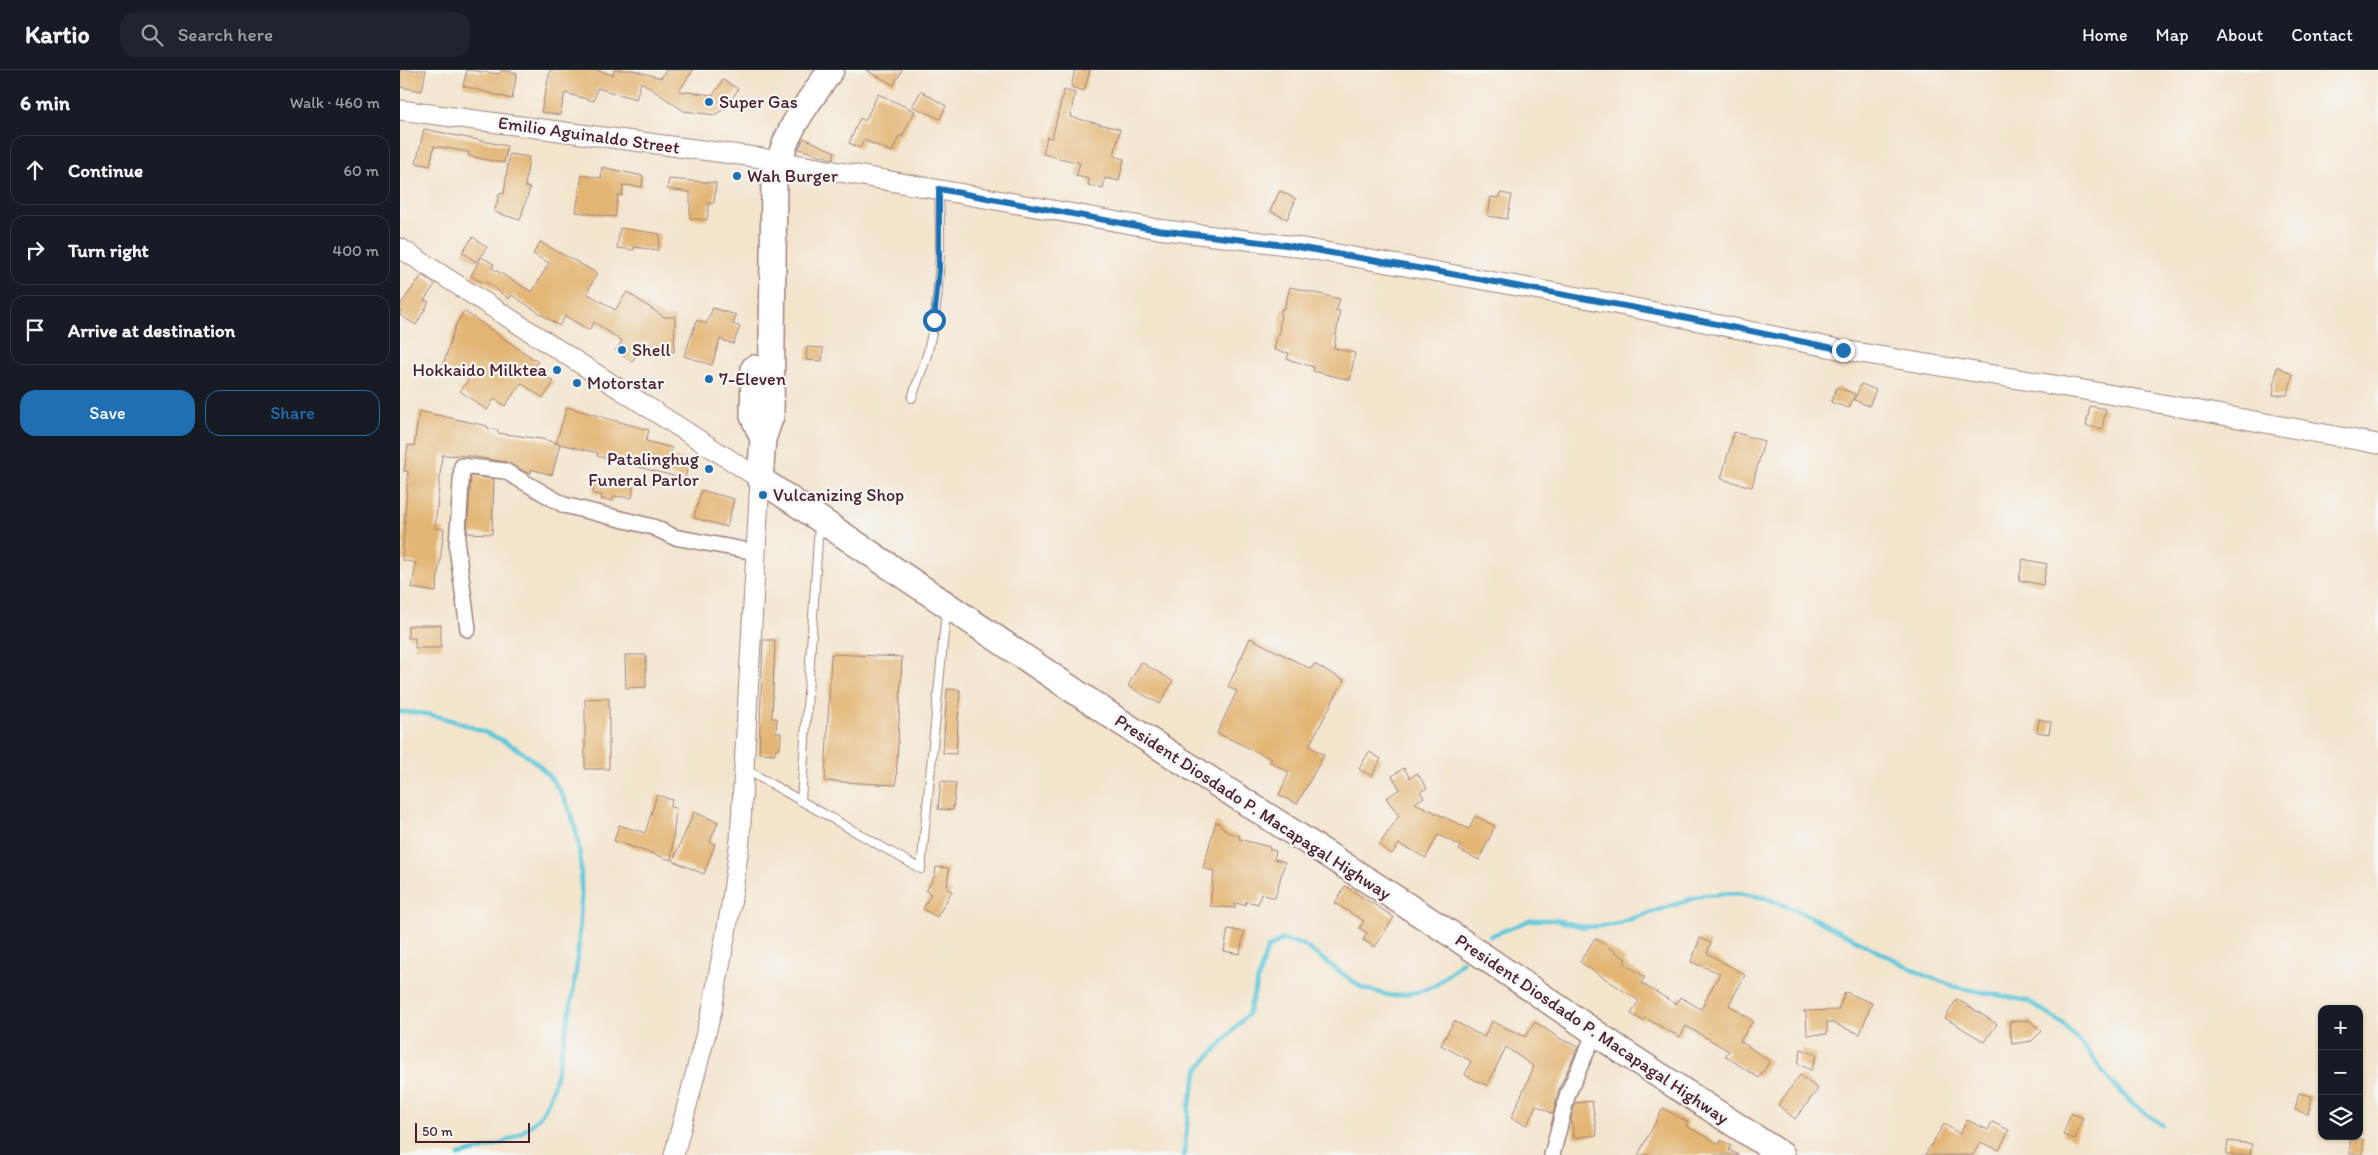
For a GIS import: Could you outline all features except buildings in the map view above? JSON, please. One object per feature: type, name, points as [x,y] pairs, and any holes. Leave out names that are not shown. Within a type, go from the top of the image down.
[{"type":"highway","points":[[760,479],[763,438],[771,416],[772,219],[774,182],[770,160],[777,120],[812,70]]},
{"type":"highway","points":[[770,160],[831,70]]},
{"type":"highway","name":"President Diosdado P. Macapagal Highway","points":[[760,479],[1125,725],[1448,932],[1595,1033],[1782,1155]]},
{"type":"street","name":"Emilio Aguinaldo Street","points":[[400,110],[770,160],[1158,230],[1286,245],[1668,314],[1843,350],[2120,396],[2378,444]]},
{"type":"street","points":[[400,248],[760,479],[740,840],[731,905],[712,1010],[674,1155]]},
{"type":"street","points":[[468,629],[457,547],[462,466],[505,471],[564,505],[652,527],[674,537],[755,552]]},
{"type":"street","points":[[1552,1155],[1568,1093],[1595,1033]]},
{"type":"lane","points":[[912,398],[928,351],[934,320],[939,270],[939,189]]},
{"type":"lane","points":[[801,801],[819,519]]},
{"type":"lane","points":[[744,768],[920,869],[947,606]]},
{"type":"waterway","points":[[400,712],[432,715],[474,728],[514,747],[537,764],[555,784],[568,806],[576,830],[580,857],[580,919],[575,984],[560,1059],[549,1099],[539,1117],[522,1132],[503,1143],[459,1155]]},
{"type":"waterway","points":[[1490,936],[1531,920],[1556,920],[1584,927],[1613,925],[1704,895],[1738,893],[1766,898],[1805,914],[1924,975],[1956,987],[2028,1001],[2062,1023],[2087,1050],[2111,1082],[2134,1105],[2162,1125]]},
{"type":"waterway","points":[[1184,1155],[1189,1106],[1198,1069],[1248,1014],[1267,949],[1281,940],[1302,944],[1362,988],[1392,996],[1418,992],[1435,986],[1463,961]]},
{"type":"place","name":"Super Gas","points":[[709,102]]},
{"type":"place","name":"Wah Burger","points":[[737,176]]},
{"type":"place","name":"Shell","points":[[622,350]]},
{"type":"place","name":"Hokkaido Milktea","points":[[557,370]]},
{"type":"place","name":"7-Eleven","points":[[709,379]]},
{"type":"place","name":"Motorstar","points":[[577,383]]},
{"type":"place","name":"Patalinghug Funeral Parlor","points":[[709,469]]},
{"type":"place","name":"Vulcanizing Shop","points":[[763,495]]},
{"type":"route","points":[[934,320],[941,232],[939,189],[1158,230],[1286,245],[1446,273],[1668,314],[1843,350]]}]
